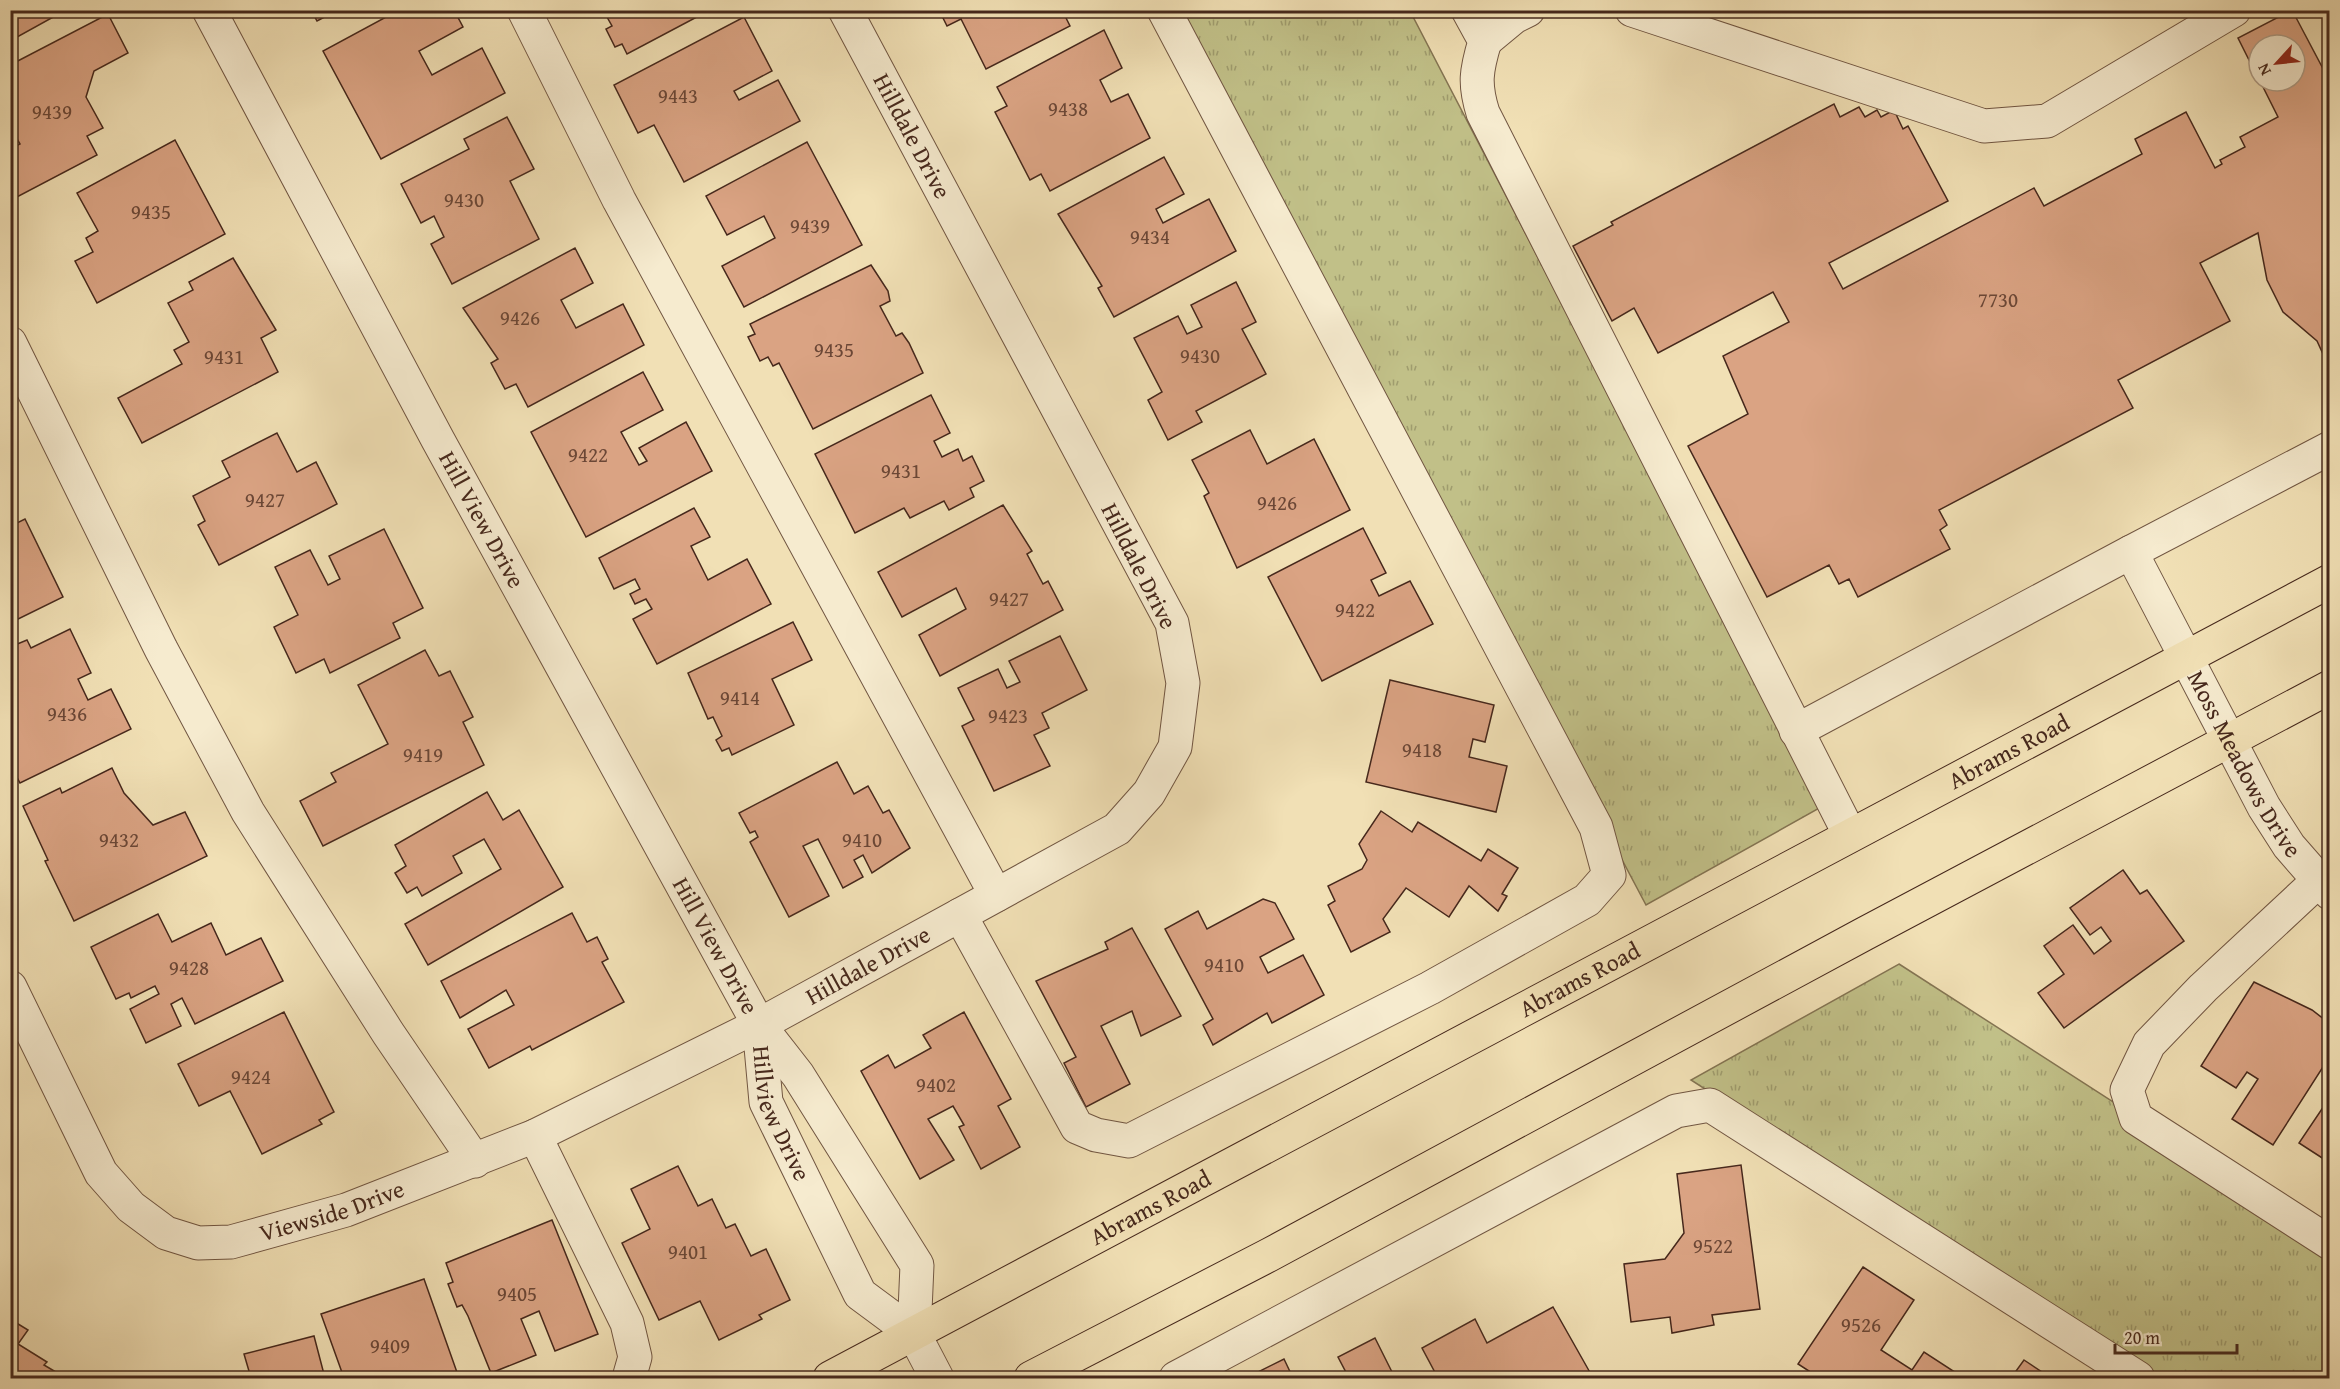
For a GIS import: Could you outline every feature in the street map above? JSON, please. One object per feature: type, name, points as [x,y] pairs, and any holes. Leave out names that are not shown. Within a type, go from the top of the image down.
[{"type":"main road","name":"Abrams Road","points":[[830,1378],[2330,581]]},
{"type":"main road","points":[[1031,1378],[1269,1255],[1844,945],[2330,687]]},
{"type":"street","name":"Hill View Drive","points":[[209,10],[438,440],[759,1025]]},
{"type":"street","points":[[524,10],[619,200],[996,895]]},
{"type":"street","name":"Hilldale Drive","points":[[759,1025],[1117,829],[1149,793],[1175,747],[1183,683],[1172,622],[845,10]]},
{"type":"street","points":[[960,915],[1077,1127],[1096,1135],[1129,1141],[1430,988],[1587,900],[1609,875],[1591,817],[1164,10]]},
{"type":"street","points":[[1468,10],[1485,41]]},
{"type":"street","points":[[1528,10],[1514,17],[1485,41],[1477,68],[1476,89],[1483,113],[1850,835]]},
{"type":"street","points":[[1632,10],[1984,126],[2047,121],[2234,10]]},
{"type":"street","points":[[10,343],[161,649],[248,813],[388,1033],[474,1161]]},
{"type":"street","points":[[1796,730],[2330,447]]},
{"type":"street","name":"Moss Meadows Drive","points":[[2131,552],[2229,742],[2289,846],[2324,887]]},
{"type":"street","points":[[2324,887],[2203,988],[2149,1044],[2127,1090],[2136,1118],[2330,1243]]},
{"type":"street","name":"Viewside Drive","points":[[10,987],[101,1173],[130,1207],[166,1233],[198,1243],[231,1242],[346,1210],[474,1161],[535,1136],[759,1025]]},
{"type":"street","name":"Hillview Drive","points":[[759,1025],[766,1102],[860,1294],[914,1334],[937,1378]]},
{"type":"street","name":"Hillview Drive","points":[[759,1025],[798,1075],[917,1265],[914,1334]]},
{"type":"street","points":[[1176,1378],[1676,1111],[1710,1106],[2138,1378]]},
{"type":"street","points":[[535,1136],[627,1323],[635,1357],[629,1378]]},
{"type":"green space","points":[[1173,11],[1410,11],[1823,806],[1646,905]]},
{"type":"green space","points":[[1899,964],[2329,1241],[2329,1378],[2156,1378],[1691,1080]]},
{"type":"building","points":[[10,10],[66,10],[10,41]]},
{"type":"building","points":[[311,10],[338,10],[317,21]]},
{"type":"building","points":[[399,10],[454,10],[463,27],[419,51],[432,75],[482,48],[505,93],[381,159],[323,51]]},
{"type":"building","points":[[620,10],[710,10],[627,54],[622,44],[615,47],[606,29],[612,26],[607,17]]},
{"type":"building","points":[[939,10],[1062,10],[1070,26],[986,69],[961,19],[947,26]]},
{"type":"building","points":[[2292,10],[2304,33],[2248,33]]},
{"type":"building","points":[[108,14],[128,53],[94,71],[86,97],[103,128],[87,136],[97,155],[15,198],[10,189],[10,149],[20,144],[10,127],[10,65]]},
{"type":"building","points":[[744,17],[772,71],[734,91],[739,100],[778,80],[800,121],[684,182],[654,125],[638,133],[614,85]]},
{"type":"building","points":[[1104,30],[1122,68],[1100,80],[1111,102],[1128,94],[1150,138],[1050,191],[1041,174],[1030,180],[995,112],[1007,106],[997,87]]},
{"type":"building","points":[[2247,33],[2247,56],[2238,38]]},
{"type":"building","points":[[2307,38],[2330,82],[2330,351],[2323,354],[2317,341],[2283,312],[2267,280],[2258,233],[2200,263],[2230,321],[2118,380],[2133,408],[1939,510],[1947,525],[1940,530],[1950,549],[1858,597],[1849,579],[1839,584],[1829,565],[1767,597],[1688,446],[1748,414],[1723,356],[1789,322],[1773,292],[1658,353],[1634,308],[1612,321],[1573,246],[1613,225],[1611,222],[1834,104],[1840,117],[1859,107],[1865,117],[1877,110],[1881,117],[1894,110],[1903,129],[1908,126],[1948,201],[1829,263],[1843,289],[2034,188],[2044,206],[2142,154],[2135,139],[2186,112],[2215,168],[2222,164],[2220,160],[2245,147],[2240,137],[2278,117],[2266,93],[2307,93]]},
{"type":"building","points":[[507,117],[534,169],[510,181],[539,239],[452,284],[431,244],[444,237],[434,216],[421,223],[401,184],[469,149],[464,139]]},
{"type":"building","points":[[175,140],[225,234],[97,303],[75,261],[93,252],[86,238],[98,231],[77,193]]},
{"type":"building","points":[[807,142],[862,245],[744,307],[722,266],[775,238],[764,216],[727,235],[706,196]]},
{"type":"building","points":[[1164,157],[1184,194],[1156,209],[1163,223],[1209,199],[1236,251],[1114,317],[1098,288],[1102,286],[1058,214]]},
{"type":"building","points":[[575,248],[593,283],[561,300],[576,328],[623,304],[644,345],[528,407],[516,384],[505,389],[491,363],[498,359],[463,308]]},
{"type":"building","points":[[233,258],[276,330],[261,338],[278,372],[142,443],[118,398],[182,364],[174,350],[189,342],[168,303],[193,290],[189,282]]},
{"type":"building","points":[[871,265],[888,291],[890,301],[880,306],[896,336],[902,333],[909,343],[923,373],[813,429],[779,363],[773,366],[768,357],[760,361],[748,337],[755,334],[750,324]]},
{"type":"building","points":[[1236,282],[1256,322],[1242,329],[1266,374],[1196,411],[1202,422],[1168,440],[1148,400],[1162,392],[1134,338],[1178,316],[1187,334],[1202,327],[1191,305]]},
{"type":"building","points":[[643,372],[663,410],[621,432],[639,465],[647,461],[639,448],[686,422],[712,471],[586,537],[531,432]]},
{"type":"building","points":[[931,395],[950,433],[934,441],[942,457],[958,449],[963,461],[972,456],[984,481],[970,488],[974,497],[949,510],[944,501],[910,518],[904,508],[855,533],[815,454]]},
{"type":"building","points":[[1250,430],[1267,464],[1314,439],[1350,510],[1237,568],[1204,496],[1209,493],[1192,460]]},
{"type":"building","points":[[277,433],[297,472],[316,462],[337,504],[219,565],[198,525],[205,521],[193,496],[230,477],[222,461]]},
{"type":"building","points":[[1003,505],[1032,551],[1027,554],[1043,584],[1048,581],[1063,610],[940,676],[919,635],[966,609],[956,588],[902,617],[878,572]]},
{"type":"building","points":[[694,508],[710,537],[691,546],[708,580],[747,559],[771,604],[657,664],[633,619],[652,609],[646,599],[635,604],[630,594],[640,589],[635,579],[614,589],[599,558]]},
{"type":"building","points":[[10,509],[17,519],[15,524],[25,519],[63,597],[10,623]]},
{"type":"building","points":[[1363,528],[1386,573],[1371,580],[1379,596],[1410,581],[1433,624],[1322,681],[1268,577]]},
{"type":"building","points":[[384,529],[423,608],[393,623],[400,638],[330,673],[324,659],[296,673],[274,627],[298,615],[275,567],[310,550],[328,585],[340,579],[329,556]]},
{"type":"building","points":[[793,622],[812,660],[772,679],[794,725],[732,755],[729,748],[722,751],[716,740],[722,736],[713,717],[708,719],[688,673]]},
{"type":"building","points":[[70,629],[91,673],[78,679],[88,700],[111,689],[131,729],[20,783],[10,764],[10,647],[27,640],[31,648]]},
{"type":"building","points":[[1060,636],[1087,690],[1042,713],[1049,728],[1034,735],[1050,766],[994,791],[962,726],[974,720],[958,688],[998,669],[1007,688],[1020,682],[1009,661]]},
{"type":"building","points":[[425,650],[439,676],[450,671],[473,717],[463,722],[484,765],[323,846],[300,801],[336,782],[331,773],[388,744],[358,685]]},
{"type":"building","points":[[1390,680],[1494,705],[1485,742],[1473,739],[1469,757],[1507,766],[1496,812],[1366,782]]},
{"type":"building","points":[[837,762],[854,794],[868,786],[883,813],[889,810],[910,848],[872,873],[863,855],[854,860],[863,877],[843,888],[818,839],[803,846],[829,896],[789,917],[750,842],[758,837],[755,831],[750,833],[739,813]]},
{"type":"building","points":[[112,768],[124,793],[153,825],[185,812],[207,856],[74,921],[45,861],[48,860],[23,806],[60,788],[62,793]]},
{"type":"building","points":[[487,792],[503,820],[519,810],[563,887],[428,965],[405,924],[501,869],[484,839],[453,856],[462,873],[422,896],[417,887],[407,893],[395,873],[406,866],[395,845]]},
{"type":"building","points":[[1381,811],[1412,832],[1418,822],[1481,861],[1488,849],[1518,868],[1502,894],[1507,896],[1498,911],[1469,886],[1449,917],[1406,888],[1383,919],[1390,932],[1351,952],[1328,905],[1335,901],[1328,886],[1362,869],[1367,860],[1359,844]]},
{"type":"building","points":[[2123,870],[2140,894],[2147,890],[2184,941],[2064,1028],[2038,993],[2064,974],[2044,946],[2073,925],[2094,954],[2111,941],[2101,927],[2090,935],[2070,908]]},
{"type":"building","points":[[1263,899],[1275,903],[1294,939],[1260,957],[1268,973],[1303,955],[1324,995],[1272,1023],[1267,1013],[1213,1045],[1203,1025],[1213,1019],[1165,929],[1198,911],[1207,929]]},
{"type":"building","points":[[572,913],[587,942],[597,937],[608,959],[602,962],[624,1002],[532,1050],[530,1046],[489,1068],[468,1029],[514,1005],[506,990],[460,1018],[441,981]]},
{"type":"building","points":[[158,914],[172,942],[211,923],[226,955],[261,938],[283,981],[195,1024],[182,998],[171,1004],[181,1026],[146,1043],[130,1009],[159,994],[155,986],[131,998],[129,993],[116,999],[91,947]]},
{"type":"building","points":[[1132,928],[1181,1016],[1141,1036],[1132,1011],[1101,1026],[1130,1084],[1086,1107],[1064,1063],[1076,1057],[1036,981],[1108,949],[1105,942]]},
{"type":"building","points":[[2254,982],[2312,1010],[2329,1023],[2326,1028],[2330,1031],[2330,1056],[2273,1145],[2232,1119],[2258,1079],[2247,1072],[2236,1088],[2201,1066]]},
{"type":"building","points":[[284,1012],[334,1112],[319,1120],[322,1124],[262,1154],[230,1091],[199,1106],[178,1064]]},
{"type":"building","points":[[964,1012],[1011,1099],[998,1106],[1020,1147],[981,1169],[959,1127],[964,1125],[953,1106],[928,1119],[954,1160],[920,1179],[861,1071],[888,1055],[895,1068],[931,1048],[923,1035]]},
{"type":"building","points":[[2330,1097],[2330,1163],[2299,1143]]},
{"type":"building","points":[[1741,1165],[1760,1309],[1712,1315],[1714,1325],[1672,1333],[1670,1317],[1631,1322],[1624,1264],[1665,1259],[1684,1233],[1677,1174]]},
{"type":"building","points":[[678,1166],[698,1206],[712,1199],[726,1228],[735,1224],[751,1256],[766,1249],[790,1300],[759,1315],[762,1319],[719,1340],[700,1301],[659,1320],[622,1243],[650,1229],[631,1189]]},
{"type":"building","points":[[552,1220],[598,1334],[555,1351],[539,1311],[521,1319],[536,1355],[491,1373],[468,1316],[462,1305],[457,1307],[448,1284],[453,1282],[446,1263]]},
{"type":"building","points":[[1863,1267],[1914,1300],[1881,1350],[1912,1370],[1924,1352],[1964,1378],[1804,1378],[1809,1371],[1798,1364]]},
{"type":"building","points":[[424,1279],[459,1378],[344,1378],[321,1314]]},
{"type":"building","points":[[1553,1307],[1592,1376],[1587,1378],[1438,1378],[1422,1348],[1475,1319],[1487,1343]]},
{"type":"building","points":[[10,1319],[28,1330],[18,1344],[47,1362],[44,1365],[61,1375],[59,1378],[10,1378]]},
{"type":"building","points":[[314,1336],[325,1378],[251,1378],[244,1354]]},
{"type":"building","points":[[1375,1338],[1395,1378],[1349,1378],[1338,1357]]},
{"type":"building","points":[[1284,1359],[1293,1378],[1246,1378]]},
{"type":"building","points":[[2024,1360],[2051,1378],[2011,1378]]}]
